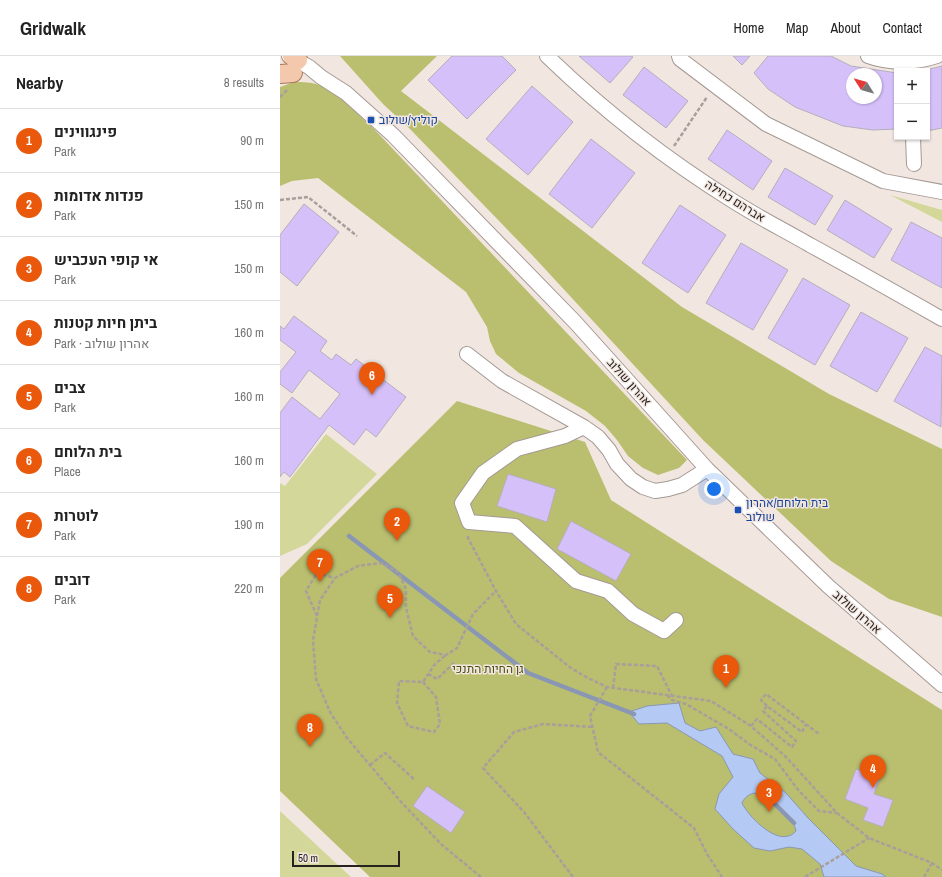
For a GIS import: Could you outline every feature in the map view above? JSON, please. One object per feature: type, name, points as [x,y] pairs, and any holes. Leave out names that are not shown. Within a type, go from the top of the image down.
[{"type":"street","name":"אברהם כחילה","points":[[547,56],[596,101],[667,156],[742,207],[942,319]]},
{"type":"street","points":[[679,56],[766,124],[883,181],[942,192]]},
{"type":"street","points":[[868,56],[877,60],[909,66],[937,56]]},
{"type":"street","name":"אהרון שולוב","points":[[289,65],[310,67],[346,93],[374,117],[439,181],[575,322],[707,469],[828,586],[942,685]]},
{"type":"street","points":[[913,140],[914,164]]},
{"type":"street","points":[[468,354],[502,381],[584,426],[598,437],[609,450],[617,464],[631,479],[643,487],[655,491],[668,489],[682,485],[707,469]]},
{"type":"street","points":[[584,426],[565,436],[517,449],[483,473],[462,503],[469,522],[515,526],[576,580],[608,591],[634,614],[664,631],[676,620]]},
{"type":"path","points":[[667,156],[715,85]]},
{"type":"path","points":[[280,200],[308,197],[357,236]]},
{"type":"path","points":[[469,522],[468,538],[496,591],[516,624],[571,668],[607,687],[711,701],[752,726],[786,757],[838,813],[869,838],[932,863],[942,870]]},
{"type":"path","points":[[446,654],[430,652],[413,636],[406,608],[406,589],[398,572],[381,563],[358,566],[335,578],[320,600],[314,640],[316,679],[330,712],[347,738],[402,803],[442,845],[481,877]]},
{"type":"path","points":[[317,618],[306,591],[317,573],[335,578]]},
{"type":"path","points":[[423,682],[435,664],[446,654],[457,648],[474,614],[496,591]]},
{"type":"path","points":[[428,674],[437,679],[454,663]]},
{"type":"path","points":[[613,688],[616,664],[657,666],[672,696]]},
{"type":"path","points":[[399,681],[423,682],[436,697],[440,724],[434,732],[408,726],[397,703],[399,681]]},
{"type":"path","points":[[607,687],[590,716],[598,752],[694,828],[707,854],[722,877]]},
{"type":"path","points":[[806,724],[802,732],[761,700],[766,694],[806,724],[819,734]]},
{"type":"path","points":[[667,695],[672,700],[686,704],[775,759],[799,791],[819,811],[838,813]]},
{"type":"path","points":[[752,726],[757,719],[792,747],[796,741],[763,711],[767,706]]},
{"type":"path","points":[[573,877],[524,812],[483,768],[514,732],[543,724],[593,727]]},
{"type":"path","points":[[370,765],[385,752],[415,780]]},
{"type":"path","points":[[805,877],[869,838]]},
{"type":"path","points":[[924,877],[932,863]]},
{"type":"green space","points":[[340,56],[437,56],[401,91],[682,307],[829,394],[942,449],[942,617],[889,599],[831,561],[703,440],[533,256],[409,128],[383,104]]},
{"type":"green space","points":[[294,82],[313,83],[333,92],[373,128],[687,460],[679,468],[658,475],[643,468],[628,456],[605,426],[586,411],[519,373],[496,354],[490,341],[487,327],[466,292],[318,178],[292,181],[280,186],[280,87]]},
{"type":"green space","points":[[890,195],[942,210],[942,222]]},
{"type":"green space","name":"גן החיות התנכי","points":[[457,401],[585,442],[611,500],[942,710],[942,877],[370,877],[280,791],[280,578]]},
{"type":"green space","points":[[326,434],[377,474],[307,544],[280,556],[280,483],[285,486]]},
{"type":"green space","points":[[280,811],[351,877],[280,877]]},
{"type":"water","points":[[679,703],[685,723],[700,731],[716,727],[733,754],[753,759],[760,773],[786,793],[808,818],[856,866],[882,874],[886,877],[824,877],[820,864],[802,849],[789,847],[770,851],[754,848],[733,829],[715,809],[719,794],[733,777],[722,756],[667,723],[639,724],[629,712],[647,706]],"holes":[[[754,793],[771,799],[780,811],[792,821],[796,831],[790,836],[782,837],[768,831],[755,820],[742,803],[748,795]]]},
{"type":"building","points":[[452,56],[502,56],[516,70],[467,119],[428,80]]},
{"type":"building","points":[[579,56],[631,56],[633,57],[610,83]]},
{"type":"building","points":[[733,56],[750,56],[742,65]]},
{"type":"building","points":[[768,56],[831,56],[851,66],[864,68],[846,68],[846,104],[882,104],[882,71],[894,73],[894,129],[873,130],[843,126],[795,107],[768,89],[754,73]]},
{"type":"building","points":[[942,66],[942,128],[930,130],[930,104],[930,69]]},
{"type":"building","points":[[644,67],[688,101],[666,128],[623,95]]},
{"type":"building","points":[[532,86],[573,122],[528,175],[486,139]]},
{"type":"building","points":[[727,130],[772,161],[753,190],[708,159]]},
{"type":"building","points":[[591,139],[635,173],[592,228],[549,194]]},
{"type":"building","points":[[785,168],[833,196],[815,225],[768,197]]},
{"type":"building","points":[[845,200],[892,229],[874,258],[827,230]]},
{"type":"building","points":[[304,204],[339,232],[297,286],[280,272],[280,235]]},
{"type":"building","points":[[680,205],[726,235],[688,293],[642,263]]},
{"type":"building","points":[[911,222],[942,238],[942,288],[891,260]]},
{"type":"building","points":[[741,243],[788,270],[753,330],[706,303]]},
{"type":"building","points":[[803,278],[850,305],[815,365],[768,338]]},
{"type":"building","points":[[861,312],[908,338],[877,392],[830,366]]},
{"type":"building","points":[[294,316],[327,341],[320,351],[332,360],[336,354],[351,365],[356,359],[406,397],[376,437],[366,429],[354,445],[329,425],[290,477],[284,472],[280,477],[280,413],[292,397],[320,419],[340,394],[309,370],[292,393],[280,384],[280,372],[296,352],[280,340],[280,326],[284,329]]},
{"type":"building","points":[[925,347],[942,356],[941,427],[894,401]]},
{"type":"building","points":[[508,474],[556,489],[547,522],[497,506]]},
{"type":"building","points":[[571,521],[631,554],[616,581],[557,549]]},
{"type":"building","points":[[856,769],[880,777],[874,794],[893,800],[883,827],[863,820],[868,808],[845,799]]},
{"type":"building","points":[[427,786],[465,812],[451,833],[413,806]]},
{"type":"waterway","points":[[349,536],[528,673],[634,714]]},
{"type":"waterway","points":[[768,797],[794,823]]},
{"type":"place","name":"קוליץ/שולוב","points":[[371,120]]},
{"type":"place","name":"בית הלוחם","points":[[372,395]]},
{"type":"place","name":"בית הלוחם/אהרון שולוב","points":[[738,510]]},
{"type":"place","name":"פנדות אדומות","points":[[397,541]]},
{"type":"place","name":"לוטרות","points":[[320,582]]},
{"type":"place","name":"צבים","points":[[390,618]]},
{"type":"place","name":"פינגווינים","points":[[726,688]]},
{"type":"place","name":"דובים","points":[[310,747]]},
{"type":"place","name":"ביתן חיות קטנות","points":[[873,788]]},
{"type":"place","name":"אי קופי העכביש","points":[[769,812]]}]
